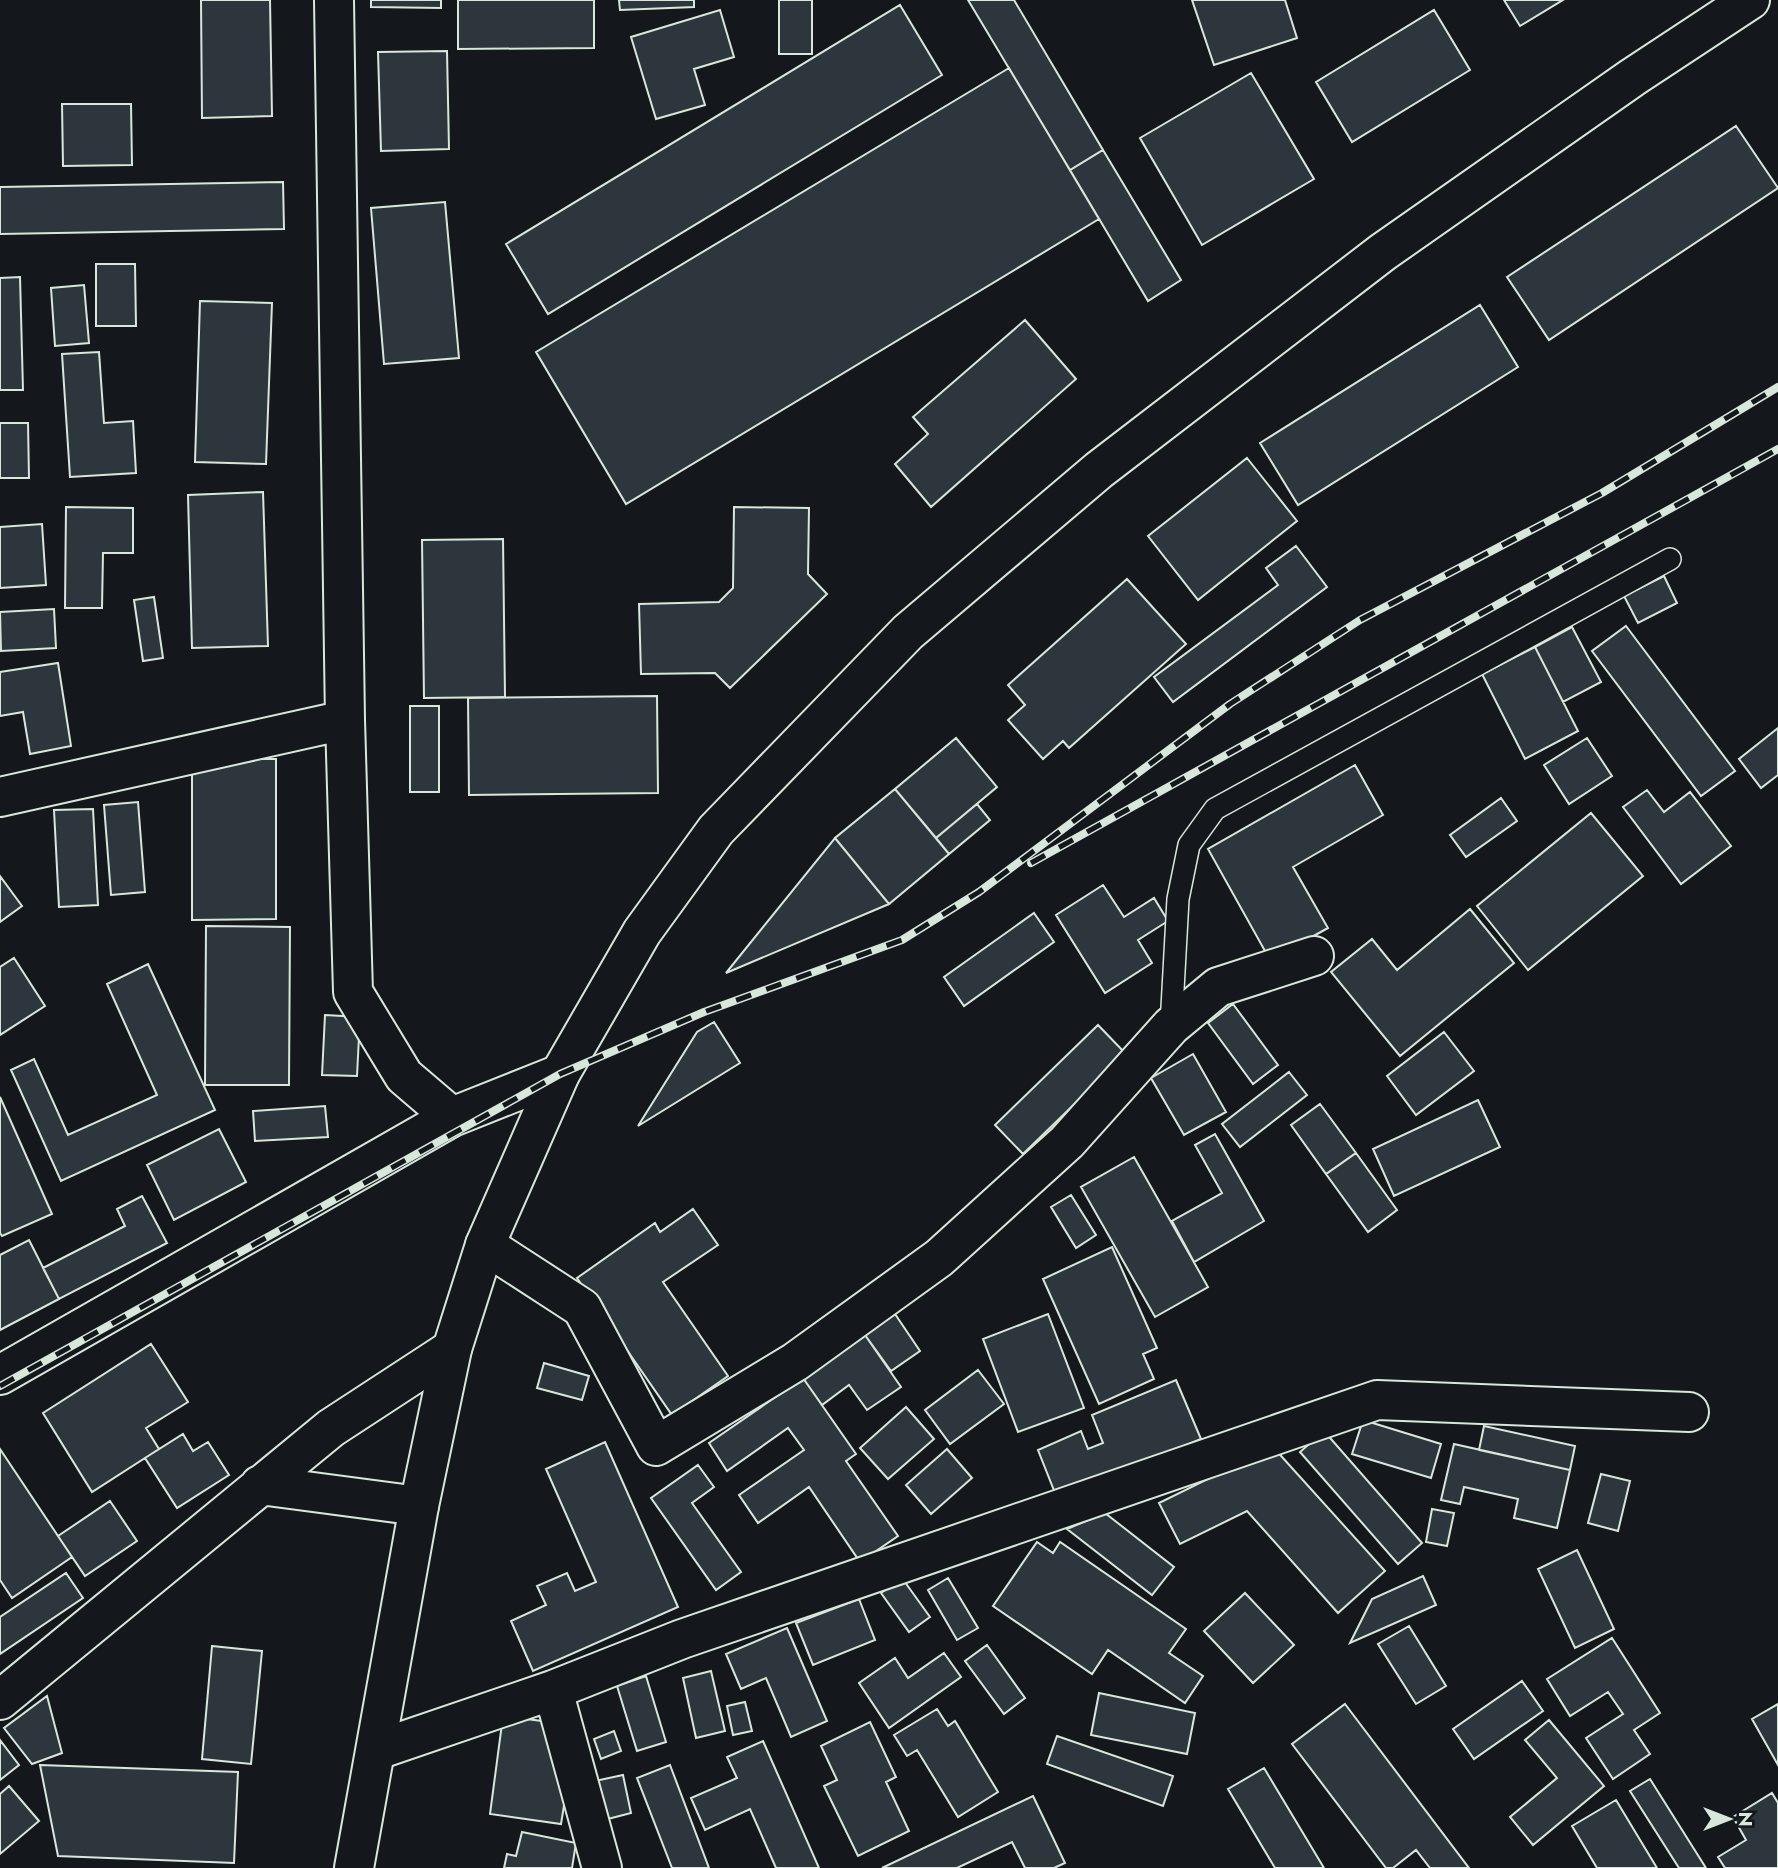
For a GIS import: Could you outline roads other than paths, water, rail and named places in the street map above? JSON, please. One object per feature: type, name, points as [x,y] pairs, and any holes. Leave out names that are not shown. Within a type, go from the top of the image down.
[{"type":"street","points":[[334,0],[345,720],[353,992],[404,1076],[452,1116]]},
{"type":"street","points":[[354,1868],[419,1506],[452,1349],[485,1245],[560,1074],[642,932],[716,830],[908,632],[1099,470],[1383,252],[1633,77],[1750,0]]},
{"type":"street","points":[[0,797],[345,720]]},
{"type":"street","points":[[485,1245],[582,1308],[656,1447],[795,1362],[939,1258],[1068,1142],[1171,1026],[1218,987],[1314,956]]},
{"type":"street","points":[[0,1375],[452,1116],[560,1074]]},
{"type":"street","points":[[0,1700],[331,1428],[452,1349]]},
{"type":"street","points":[[377,1749],[553,1690],[682,1639],[1377,1400],[1689,1412]]},
{"type":"street","points":[[260,1486],[419,1506]]},
{"type":"street","points":[[553,1690],[602,1868]]},
{"type":"lane","points":[[1171,1026],[1178,900],[1186,859],[1189,845],[1215,809],[1670,559]]},
{"type":"railway","points":[[0,1386],[560,1074],[704,1012],[902,940],[979,892],[1230,704],[1360,620],[1602,493],[1778,387]]},
{"type":"railway","points":[[1031,863],[1778,449]]}]
